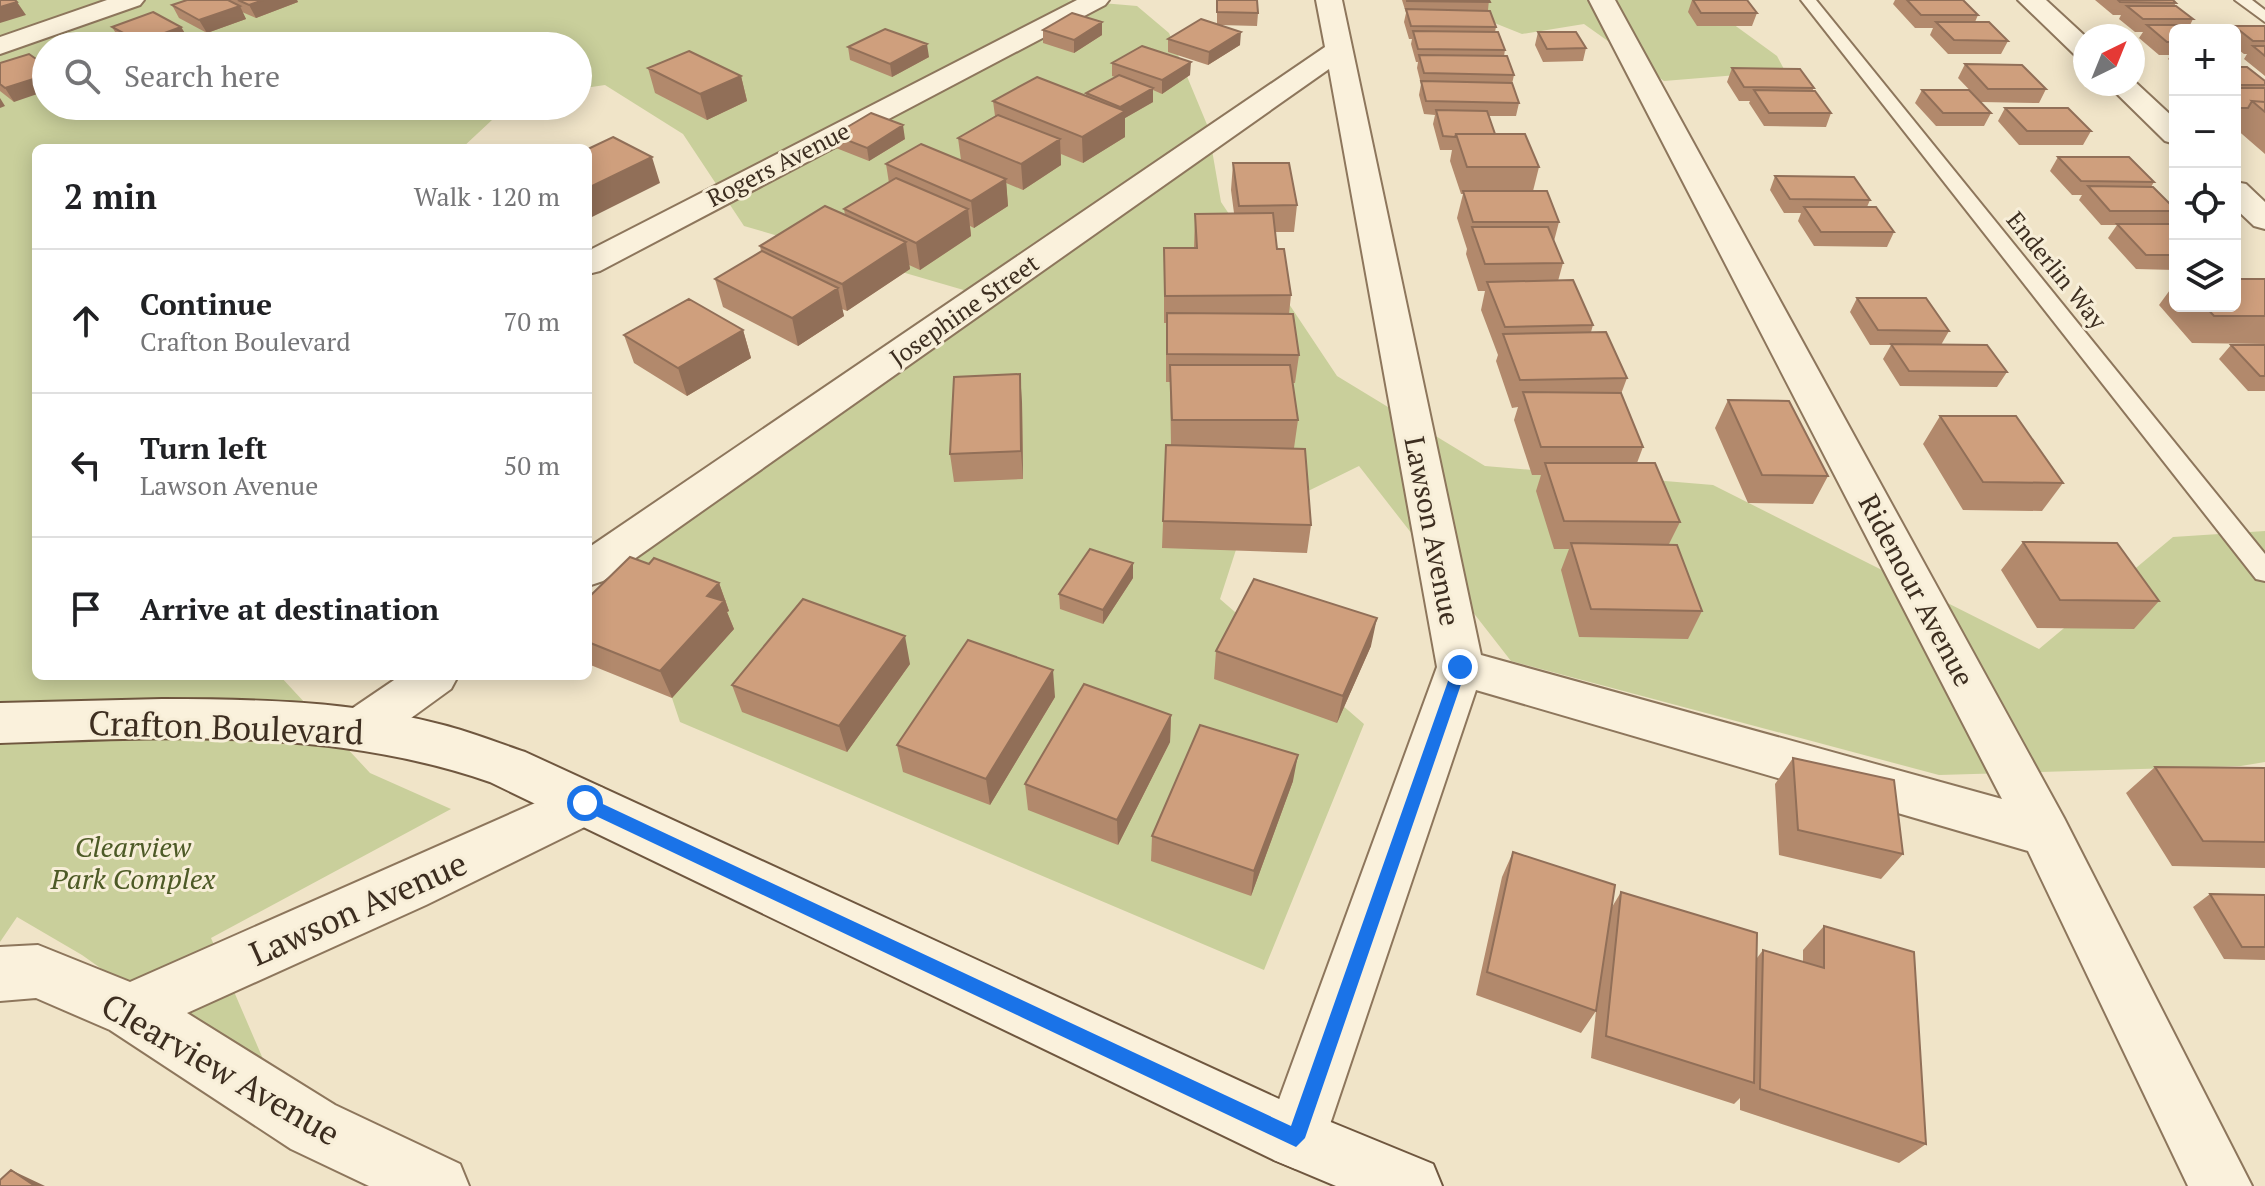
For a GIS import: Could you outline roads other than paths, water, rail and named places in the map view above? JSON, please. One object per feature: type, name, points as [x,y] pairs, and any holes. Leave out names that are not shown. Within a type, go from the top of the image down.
[{"type":"street","points":[[40,32],[131,0]]},
{"type":"street","name":"Rogers Avenue","points":[[592,262],[1096,0]]},
{"type":"street","name":"Lawson Avenue","points":[[1329,0],[1460,667]]},
{"type":"street","name":"Ridenour Avenue","points":[[1602,0],[2046,834],[2221,1186]]},
{"type":"street","points":[[2031,0],[2073,39]]},
{"type":"street","points":[[0,46],[32,35]]},
{"type":"street","name":"Josephine Street","points":[[592,567],[1339,49]]},
{"type":"street","points":[[2134,96],[2169,129]]},
{"type":"street","points":[[2241,197],[2265,219]]},
{"type":"street","points":[[1296,1138],[1460,667],[2046,834]]},
{"type":"street","points":[[361,728],[413,681]]},
{"type":"street","name":"Crafton Boulevard","points":[[0,723],[288,722],[361,728],[434,742],[507,767],[1296,1138],[1411,1186]]},
{"type":"street","name":"Lawson Avenue","points":[[130,1010],[407,888],[585,803]]},
{"type":"street","name":"Clearview Avenue","points":[[0,974],[38,971],[130,1010],[313,1127],[438,1186]]},
{"type":"lane","name":"Enderlin Way","points":[[1808,0],[2265,572]]},
{"type":"lane","points":[[2242,0],[2265,17]]},
{"type":"park label","name":"Clearview Park Complex","points":[[133,862]]}]
